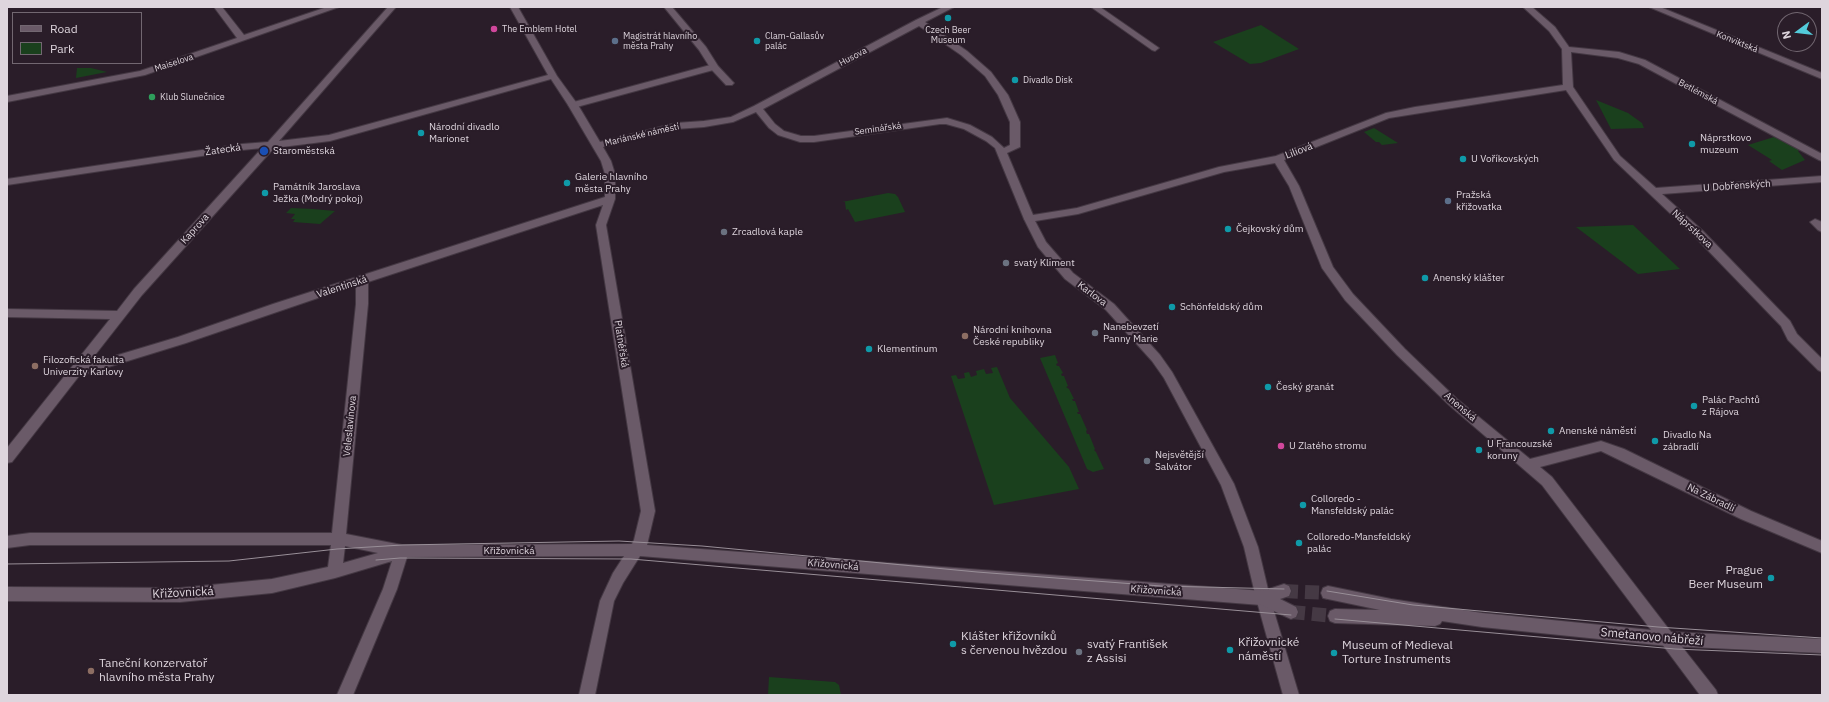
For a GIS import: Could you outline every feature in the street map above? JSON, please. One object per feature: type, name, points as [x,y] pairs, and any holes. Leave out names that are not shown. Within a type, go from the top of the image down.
[{"type":"street","points":[[218,7],[242,39]]},
{"type":"street","name":"Maiselova","points":[[7,99],[142,73],[335,7]]},
{"type":"street","name":"Platnéřská","points":[[514,7],[553,76],[598,146],[606,161],[610,174],[610,199],[601,225],[648,511],[641,542],[618,578],[607,601],[586,695]]},
{"type":"street","points":[[668,7],[702,49],[714,67],[729,83]]},
{"type":"street","name":"Husova","points":[[757,108],[949,7]]},
{"type":"street","points":[[1096,7],[1155,48]]},
{"type":"street","points":[[1527,7],[1552,29],[1566,49],[1568,86]]},
{"type":"street","name":"Konviktská","points":[[1653,7],[1822,76]]},
{"type":"street","name":"Kaprova","points":[[7,458],[118,315],[270,145],[388,8]]},
{"type":"street","points":[[918,22],[964,53],[988,74],[1003,95],[1014,122],[1015,147],[1001,152]]},
{"type":"street","name":"Betlémská","points":[[1566,49],[1619,55],[1642,62],[1822,158]]},
{"type":"street","points":[[573,105],[714,67]]},
{"type":"street","name":"Žatecká","points":[[7,182],[234,148],[296,143],[330,138],[553,76]]},
{"type":"street","name":"Liliová","points":[[1029,219],[1078,211],[1224,169],[1278,159],[1386,116],[1415,110],[1568,86]]},
{"type":"street","name":"Náprstkova","points":[[1568,86],[1617,158],[1704,239],[1786,324],[1792,337],[1822,367]]},
{"type":"street","name":"Mariánské náměstí","points":[[598,146],[616,140],[676,126],[720,122],[733,119],[757,108]]},
{"type":"street","name":"Seminářská","points":[[757,108],[772,126],[781,133],[800,139],[814,139],[947,121],[967,127],[989,139],[1001,152]]},
{"type":"street","name":"Karlova","points":[[1001,152],[1033,229],[1042,244],[1066,273],[1110,307],[1156,358],[1168,375],[1227,484],[1251,547],[1262,598]]},
{"type":"street","name":"Anenská","points":[[1278,159],[1294,186],[1328,268],[1349,297],[1401,352],[1453,402],[1547,481],[1710,695]]},
{"type":"street","name":"U Dobřenských","points":[[1652,192],[1822,179]]},
{"type":"street","name":"Valentinská","points":[[73,373],[182,340],[610,199]]},
{"type":"street","name":"Veleslavínova","points":[[335,572],[362,304],[362,280]]},
{"type":"street","points":[[7,313],[87,313],[118,315]]},
{"type":"street","name":"Na Zábradlí","points":[[1528,465],[1601,446],[1619,453],[1746,515],[1822,547]]},
{"type":"street","name":"Křižovnická","points":[[7,542],[30,539],[239,540],[305,538],[338,539],[402,551],[636,550],[1040,583],[1262,598]]},
{"type":"street","points":[[345,695],[390,589],[402,551]]},
{"type":"street","name":"Křižovnická","points":[[7,594],[180,595],[272,586],[335,572],[402,551]]},
{"type":"street","points":[[1262,598],[1284,591]]},
{"type":"street","name":"Smetanovo nábřeží","points":[[1328,593],[1391,606],[1482,620],[1667,639],[1822,646]]},
{"type":"street","points":[[1262,598],[1290,612]]},
{"type":"street","points":[[1262,598],[1291,695]]},
{"type":"street","name":"Smetanovo nábřeží","points":[[1335,616],[1482,620]]},
{"type":"green space","points":[[1261,25],[1299,49],[1261,63],[1250,64],[1213,42]]},
{"type":"green space","points":[[77,68],[91,68],[107,72],[76,78]]},
{"type":"green space","points":[[1596,100],[1628,113],[1642,123],[1644,128],[1611,129]]},
{"type":"green space","points":[[1374,128],[1398,143],[1382,145],[1379,142],[1376,142],[1364,132]]},
{"type":"green space","points":[[1774,137],[1800,149],[1798,151],[1805,160],[1782,170],[1769,161],[1772,160],[1748,145]]},
{"type":"green space","points":[[888,193],[895,194],[898,197],[905,212],[855,222],[848,209],[846,210],[845,202],[842,202]]},
{"type":"green space","points":[[291,208],[335,211],[320,224],[293,222],[295,219],[291,219],[295,214],[286,213]]},
{"type":"green space","points":[[1633,225],[1680,269],[1638,274],[1576,227]]},
{"type":"green space","points":[[1055,355],[1058,363],[1056,364],[1063,373],[1061,374],[1064,376],[1068,386],[1066,387],[1069,389],[1074,399],[1072,399],[1073,401],[1075,401],[1079,412],[1077,412],[1080,414],[1087,430],[1087,434],[1089,434],[1095,449],[1094,450],[1104,469],[1093,472],[1087,469],[1040,358]]},
{"type":"green space","points":[[997,367],[1010,398],[1069,467],[1079,489],[994,505],[951,376],[956,375],[958,379],[965,378],[964,373],[969,372],[971,377],[977,375],[976,371],[984,369],[986,374],[993,373],[991,368]]},
{"type":"green space","points":[[769,677],[835,682],[839,685],[841,695],[768,695]]},
{"type":"tunnel","points":[[1284,591],[1328,593]]},
{"type":"tunnel","points":[[1291,612],[1335,616]]},
{"type":"tram line","points":[[7,564],[229,561],[337,549],[402,545],[619,541],[702,546],[977,572],[1161,586],[1284,589]]},
{"type":"tram line","points":[[376,560],[400,558],[631,559],[1291,615]]},
{"type":"tram line","points":[[1327,591],[1413,605],[1658,627],[1822,638]]},
{"type":"tram line","points":[[1335,619],[1675,649],[1822,655]]},
{"type":"place","name":"Czech Beer Museum","points":[[948,18]]},
{"type":"place","name":"The Emblem Hotel","points":[[494,29]]},
{"type":"place","name":"Magistrát hlavního města Prahy","points":[[615,41]]},
{"type":"place","name":"Clam-Gallasův palác","points":[[757,41]]},
{"type":"place","name":"Divadlo Disk","points":[[1015,80]]},
{"type":"place","name":"Klub Slunečnice","points":[[152,97]]},
{"type":"place","name":"Národní divadlo Marionet","points":[[421,133]]},
{"type":"place","name":"Náprstkovo muzeum","points":[[1692,144]]},
{"type":"place","name":"Staroměstská","points":[[264,151]]},
{"type":"place","name":"U Voříkovských","points":[[1463,159]]},
{"type":"place","name":"Galerie hlavního města Prahy","points":[[567,183]]},
{"type":"place","name":"Památník Jaroslava Ježka (Modrý pokoj)","points":[[265,193]]},
{"type":"place","name":"Pražská křižovatka","points":[[1448,201]]},
{"type":"place","name":"Čejkovský dům","points":[[1228,229]]},
{"type":"place","name":"Zrcadlová kaple","points":[[724,232]]},
{"type":"place","name":"svatý Kliment","points":[[1006,263]]},
{"type":"place","name":"Anenský klášter","points":[[1425,278]]},
{"type":"place","name":"Schönfeldský dům","points":[[1172,307]]},
{"type":"place","name":"Nanebevzetí Panny Marie","points":[[1095,333]]},
{"type":"place","name":"Národní knihovna České republiky","points":[[965,336]]},
{"type":"place","name":"Klementinum","points":[[869,349]]},
{"type":"place","name":"Filozofická fakulta Univerzity Karlovy","points":[[35,366]]},
{"type":"place","name":"Český granát","points":[[1268,387]]},
{"type":"place","name":"Palác Pachtů z Rájova","points":[[1694,406]]},
{"type":"place","name":"Anenské náměstí","points":[[1551,431]]},
{"type":"place","name":"Divadlo Na zábradlí","points":[[1655,441]]},
{"type":"place","name":"U Zlatého stromu","points":[[1281,446]]},
{"type":"place","name":"U Francouzské koruny","points":[[1479,450]]},
{"type":"place","name":"Nejsvětější Salvátor","points":[[1147,461]]},
{"type":"place","name":"Colloredo - Mansfeldský palác","points":[[1303,505]]},
{"type":"place","name":"Colloredo-Mansfeldský palác","points":[[1299,543]]},
{"type":"place","name":"Prague Beer Museum","points":[[1771,578]]},
{"type":"place","name":"Klášter křižovníků s červenou hvězdou","points":[[953,644]]},
{"type":"place","name":"Křižovnické náměstí","points":[[1230,650]]},
{"type":"place","name":"svatý František z Assisi","points":[[1079,652]]},
{"type":"place","name":"Museum of Medieval Torture Instruments","points":[[1334,653]]},
{"type":"place","name":"Taneční konzervatoř hlavního města Prahy","points":[[91,671]]}]
